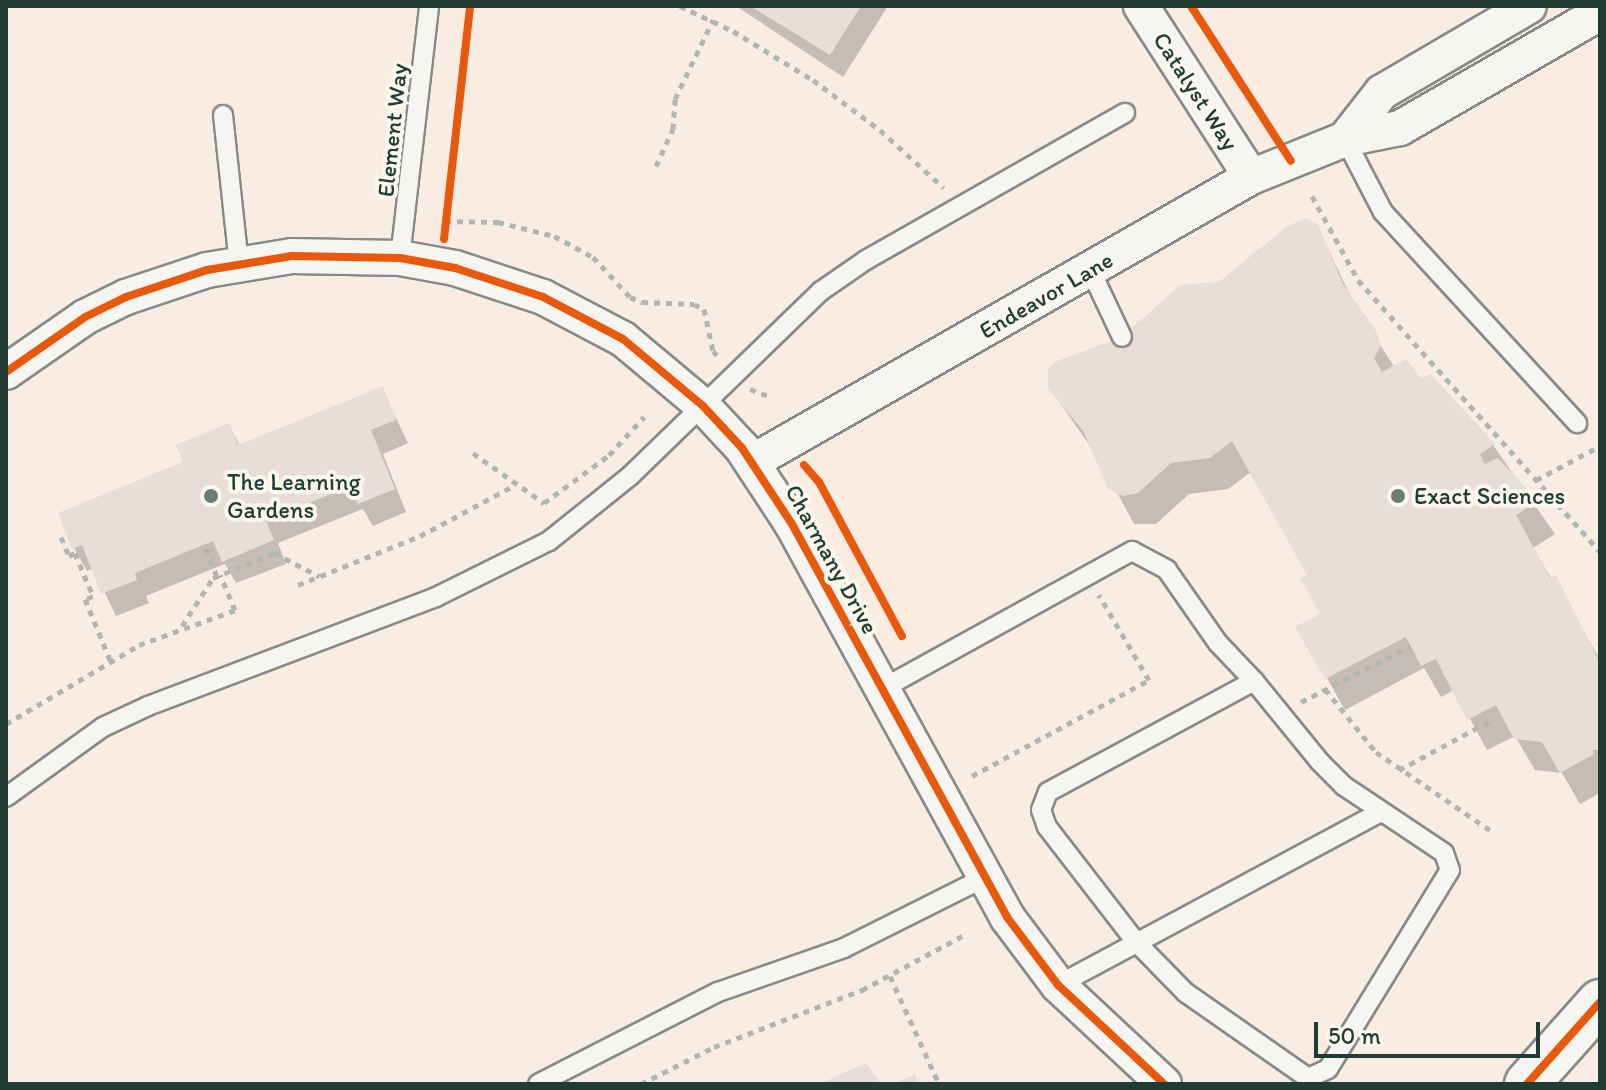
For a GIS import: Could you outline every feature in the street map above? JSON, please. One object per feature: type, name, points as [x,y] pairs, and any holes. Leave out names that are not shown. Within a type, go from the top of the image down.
[{"type":"street","name":"Catalyst Way","points":[[1141,6],[1251,177]]},
{"type":"street","name":"Endeavor Lane","points":[[1345,139],[1382,92],[1529,6]]},
{"type":"street","name":"Endeavor Lane","points":[[752,462],[1251,177],[1345,139],[1400,128],[1600,13]]},
{"type":"street","name":"Charmany Drive","points":[[6,372],[85,317],[126,297],[239,264],[339,254],[400,258],[506,284],[581,314],[623,339],[703,406],[752,462],[982,879],[1058,985],[1164,1084]]},
{"type":"street","points":[[1527,1084],[1600,1002]]},
{"type":"lane","name":"Element Way","points":[[400,258],[429,6]]},
{"type":"lane","points":[[6,797],[103,727],[148,706],[503,567],[601,502],[821,291],[963,205],[1125,113]]},
{"type":"lane","points":[[223,115],[239,264]]},
{"type":"lane","points":[[1345,139],[1383,212],[1577,423]]},
{"type":"lane","points":[[1090,269],[1122,337]]},
{"type":"lane","points":[[880,690],[1132,551],[1167,570],[1218,643],[1254,681],[1320,762],[1380,812],[1444,853],[1450,870],[1328,1069],[1308,1078],[1211,1014],[1136,942],[1047,827],[1041,810],[1048,792],[1254,681]]},
{"type":"lane","points":[[1058,985],[1380,812]]},
{"type":"lane","points":[[538,1084],[718,992],[830,954],[982,879]]},
{"type":"path","points":[[680,6],[713,20],[838,97],[963,205]]},
{"type":"path","points":[[656,166],[673,129],[675,99],[713,20]]},
{"type":"path","points":[[1312,196],[1358,280],[1600,552]]},
{"type":"path","points":[[447,205],[445,225],[498,222],[554,236],[593,257],[630,297],[642,302],[679,300],[704,309],[713,351],[752,391],[768,396]]},
{"type":"path","points":[[473,453],[544,503],[609,455],[644,417]]},
{"type":"path","points":[[1536,480],[1600,446]]},
{"type":"path","points":[[298,585],[434,530],[515,485]]},
{"type":"path","points":[[61,537],[69,556],[75,553],[93,596],[85,599],[110,660]]},
{"type":"path","points":[[6,724],[110,660],[181,628],[235,610],[206,548]]},
{"type":"path","points":[[181,628],[219,576],[274,553],[320,576]]},
{"type":"path","points":[[972,776],[1149,680],[1088,575]]},
{"type":"path","points":[[1411,646],[1325,689],[1360,737],[1399,770],[1490,830]]},
{"type":"path","points":[[1399,770],[1490,721]]},
{"type":"path","points":[[641,1084],[714,1047],[890,976],[966,934]]},
{"type":"path","points":[[890,976],[939,1084]]},
{"type":"shaded area","points":[[6,6],[1600,6],[1600,1084],[6,1084]]},
{"type":"building","points":[[750,6],[861,6],[830,55]]},
{"type":"building","name":"Exact Sciences","points":[[1306,218],[1318,224],[1343,284],[1377,332],[1381,345],[1374,358],[1382,372],[1406,359],[1421,378],[1431,374],[1495,444],[1480,454],[1485,464],[1498,458],[1538,501],[1516,515],[1550,578],[1556,575],[1600,663],[1600,750],[1592,750],[1594,754],[1560,773],[1542,742],[1514,739],[1496,705],[1467,720],[1436,659],[1421,666],[1406,637],[1325,679],[1295,627],[1320,614],[1300,578],[1307,575],[1232,441],[1210,458],[1171,463],[1138,493],[1123,496],[1108,489],[1084,432],[1048,389],[1048,369],[1057,361],[1122,337],[1180,285],[1219,282],[1286,227]]},
{"type":"building","name":"The Learning Gardens","points":[[383,386],[396,420],[371,430],[395,489],[358,504],[351,486],[266,520],[274,540],[222,562],[213,541],[135,573],[137,580],[101,594],[82,545],[72,549],[58,513],[183,462],[176,445],[229,423],[238,445]]},
{"type":"building","points":[[866,1063],[881,1084],[820,1084]]},
{"type":"building","points":[[915,1074],[919,1084],[895,1084]]},
{"type":"cycle path","points":[[444,239],[470,6]]},
{"type":"cycle path","points":[[1191,6],[1291,161]]},
{"type":"cycle path","points":[[6,372],[85,317],[126,297],[207,270],[292,256],[400,258],[455,268],[543,297],[623,339],[703,406],[742,448],[792,524],[1007,917],[1058,985],[1164,1084]]},
{"type":"cycle path","points":[[804,465],[819,482],[902,636]]},
{"type":"cycle path","points":[[1527,1084],[1600,1002]]},
{"type":"place","name":"The Learning Gardens","points":[[211,496]]},
{"type":"place","name":"Exact Sciences","points":[[1398,496]]}]
